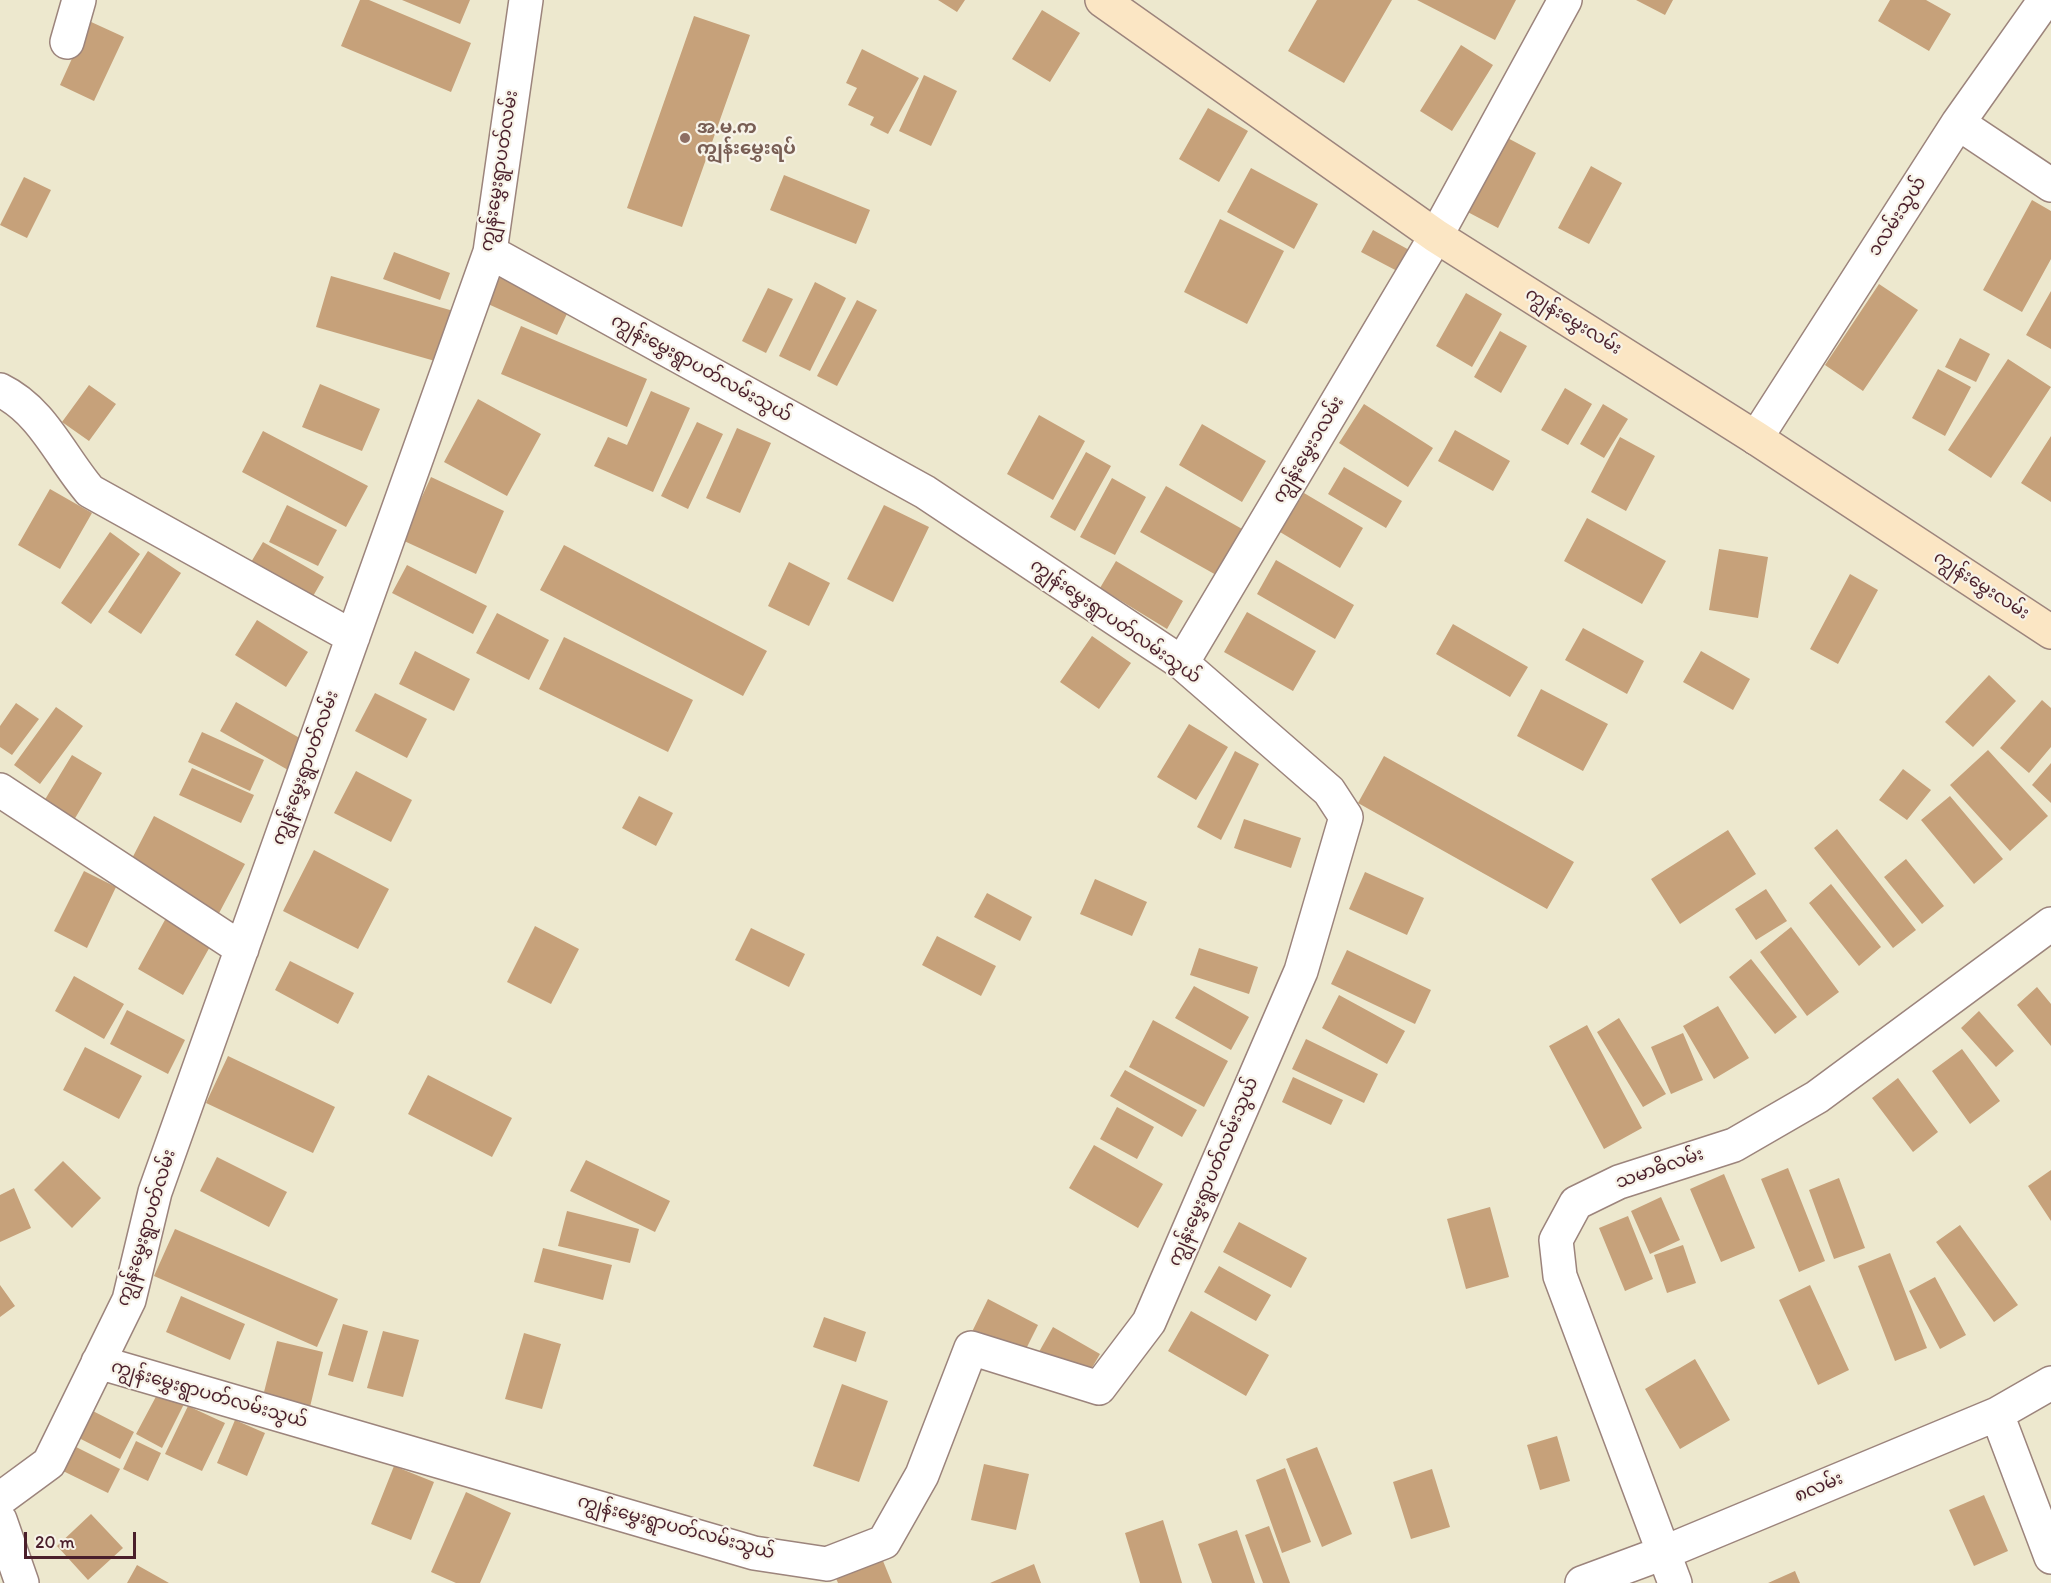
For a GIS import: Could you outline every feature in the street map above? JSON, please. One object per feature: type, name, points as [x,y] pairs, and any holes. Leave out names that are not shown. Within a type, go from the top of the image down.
[{"type":"street","points":[[67,42],[79,0]]},
{"type":"street","name":"ကျွန်းမွှေးရွာပတ်လမ်း","points":[[0,1499],[49,1463],[129,1300],[155,1192],[490,252],[526,0]]},
{"type":"street","name":"ကျွန်းမွှေးလမ်း","points":[[1102,0],[1436,236],[1756,438],[2051,632]]},
{"type":"street","name":"ကျွန်းမွှေး၁လမ်း","points":[[1182,663],[1436,236],[1565,0]]},
{"type":"street","name":"၁လမ်းသွယ်","points":[[1756,438],[1958,123],[2045,0]]},
{"type":"street","points":[[1958,123],[2051,185]]},
{"type":"street","name":"ကျွန်းမွှေးရွာပတ်လမ်းသွယ်","points":[[98,1362],[754,1553],[827,1564],[884,1542],[922,1475],[971,1348],[1099,1388],[1149,1322],[1301,971],[1346,817],[1329,791],[1182,663],[925,492],[490,252]]},
{"type":"street","points":[[0,390],[19,399],[50,433],[71,469],[90,491],[353,637]]},
{"type":"street","points":[[0,790],[242,949]]},
{"type":"street","name":"သမာဓိလမ်း","points":[[1675,1583],[1560,1276],[1556,1240],[1576,1203],[1619,1182],[1734,1145],[1817,1097],[2051,924]]},
{"type":"street","name":"၈လမ်း","points":[[1582,1583],[1663,1553],[1997,1414],[2051,1383]]},
{"type":"street","points":[[1997,1414],[2051,1557]]},
{"type":"street","points":[[0,1520],[22,1583]]},
{"type":"building","points":[[360,0],[369,0],[471,43],[451,92],[341,46]]},
{"type":"building","points":[[402,0],[470,0],[460,24]]},
{"type":"building","points":[[938,0],[965,0],[957,12]]},
{"type":"building","points":[[1317,0],[1392,0],[1344,83],[1288,51]]},
{"type":"building","points":[[1417,0],[1516,0],[1495,40]]},
{"type":"building","points":[[1636,0],[1673,0],[1665,15]]},
{"type":"building","points":[[1890,0],[1926,0],[1951,14],[1929,51],[1878,21]]},
{"type":"building","points":[[1042,10],[1080,33],[1050,82],[1012,59]]},
{"type":"building","points":[[694,16],[750,35],[682,227],[627,208]]},
{"type":"building","points":[[89,21],[124,37],[94,101],[60,85]]},
{"type":"building","points":[[1461,45],[1493,65],[1452,131],[1420,111]]},
{"type":"building","points":[[862,49],[919,78],[888,134],[870,125],[874,117],[848,105],[857,88],[846,83]]},
{"type":"building","points":[[924,75],[957,91],[931,146],[899,131]]},
{"type":"building","points":[[1208,108],[1248,131],[1219,182],[1179,159]]},
{"type":"building","points":[[1500,134],[1536,153],[1498,228],[1462,209]]},
{"type":"building","points":[[1591,166],[1622,183],[1589,244],[1558,228]]},
{"type":"building","points":[[1251,168],[1318,204],[1294,249],[1227,212]]},
{"type":"building","points":[[784,175],[870,210],[856,244],[770,210]]},
{"type":"building","points":[[24,177],[51,190],[27,238],[0,225]]},
{"type":"building","points":[[2032,200],[2051,211],[2051,259],[2022,312],[1983,290]]},
{"type":"building","points":[[1220,219],[1284,251],[1247,324],[1184,292]]},
{"type":"building","points":[[1373,230],[1411,251],[1399,272],[1361,252]]},
{"type":"building","points":[[394,252],[450,273],[440,300],[383,279]]},
{"type":"building","points":[[503,270],[573,301],[557,335],[488,304]]},
{"type":"building","points":[[331,276],[457,312],[442,363],[316,327]]},
{"type":"building","points":[[815,282],[846,298],[810,371],[779,356]]},
{"type":"building","points":[[1879,284],[1918,310],[1863,391],[1825,365]]},
{"type":"building","points":[[768,288],[793,299],[766,353],[742,341]]},
{"type":"building","points":[[2051,291],[2051,349],[2026,335]]},
{"type":"building","points":[[1466,293],[1502,314],[1472,367],[1436,346]]},
{"type":"building","points":[[857,300],[877,310],[837,386],[817,376]]},
{"type":"building","points":[[521,326],[647,379],[627,427],[501,374]]},
{"type":"building","points":[[1500,331],[1527,346],[1501,393],[1474,377]]},
{"type":"building","points":[[1960,338],[1990,354],[1976,382],[1945,367]]},
{"type":"building","points":[[2008,359],[2051,387],[1991,478],[1948,450]]},
{"type":"building","points":[[1938,369],[1971,387],[1945,436],[1912,418]]},
{"type":"building","points":[[320,384],[380,409],[362,451],[302,427]]},
{"type":"building","points":[[89,385],[116,404],[89,441],[62,422]]},
{"type":"building","points":[[1565,388],[1592,404],[1568,445],[1541,430]]},
{"type":"building","points":[[651,391],[690,408],[653,492],[594,466],[608,437],[627,445]]},
{"type":"building","points":[[478,399],[541,434],[507,496],[444,462]]},
{"type":"building","points":[[1364,404],[1433,448],[1408,487],[1339,443]]},
{"type":"building","points":[[1603,404],[1628,419],[1604,458],[1580,444]]},
{"type":"building","points":[[1039,415],[1085,441],[1053,500],[1007,474]]},
{"type":"building","points":[[697,422],[723,434],[688,509],[661,496]]},
{"type":"building","points":[[1202,424],[1266,461],[1242,502],[1179,465]]},
{"type":"building","points":[[737,428],[771,443],[740,513],[706,498]]},
{"type":"building","points":[[1455,430],[1510,461],[1493,491],[1438,461]]},
{"type":"building","points":[[263,431],[368,486],[346,527],[242,472]]},
{"type":"building","points":[[2051,436],[2051,502],[2021,483]]},
{"type":"building","points":[[1620,437],[1655,456],[1626,511],[1591,492]]},
{"type":"building","points":[[1086,452],[1111,466],[1075,531],[1050,517]]},
{"type":"building","points":[[1344,467],[1402,501],[1386,528],[1328,494]]},
{"type":"building","points":[[431,477],[504,511],[476,574],[402,540]]},
{"type":"building","points":[[1112,478],[1146,497],[1115,555],[1080,537]]},
{"type":"building","points":[[1166,486],[1251,534],[1225,580],[1140,532]]},
{"type":"building","points":[[50,489],[92,513],[60,569],[18,545]]},
{"type":"building","points":[[1304,493],[1363,528],[1340,568],[1280,532]]},
{"type":"building","points":[[287,505],[337,530],[318,566],[269,542]]},
{"type":"building","points":[[884,505],[929,527],[893,602],[847,579]]},
{"type":"building","points":[[1587,518],[1666,561],[1642,604],[1564,561]]},
{"type":"building","points":[[110,532],[140,554],[91,624],[61,603]]},
{"type":"building","points":[[263,542],[324,577],[308,605],[247,569]]},
{"type":"building","points":[[564,545],[767,651],[743,696],[540,590]]},
{"type":"building","points":[[1719,549],[1768,557],[1758,618],[1709,610]]},
{"type":"building","points":[[148,551],[181,573],[141,634],[108,612]]},
{"type":"building","points":[[1276,560],[1354,605],[1335,639],[1257,594]]},
{"type":"building","points":[[1116,561],[1183,601],[1167,629],[1100,588]]},
{"type":"building","points":[[789,562],[830,583],[809,626],[768,606]]},
{"type":"building","points":[[407,565],[487,606],[473,634],[392,593]]},
{"type":"building","points":[[1850,574],[1878,590],[1838,664],[1810,649]]},
{"type":"building","points":[[1247,612],[1316,651],[1293,691],[1224,652]]},
{"type":"building","points":[[497,613],[549,640],[529,680],[476,653]]},
{"type":"building","points":[[257,620],[308,652],[286,687],[235,655]]},
{"type":"building","points":[[1453,624],[1528,667],[1510,697],[1436,654]]},
{"type":"building","points":[[1583,628],[1644,661],[1627,694],[1565,660]]},
{"type":"building","points":[[1092,636],[1131,663],[1099,709],[1060,682]]},
{"type":"building","points":[[564,637],[693,700],[668,752],[539,689]]},
{"type":"building","points":[[415,651],[470,679],[454,711],[399,684]]},
{"type":"building","points":[[1701,651],[1750,679],[1733,710],[1683,682]]},
{"type":"building","points":[[1989,675],[2016,701],[1973,747],[1945,722]]},
{"type":"building","points":[[1541,689],[1608,724],[1583,771],[1517,736]]},
{"type":"building","points":[[375,693],[427,719],[407,758],[355,731]]},
{"type":"building","points":[[2042,700],[2051,708],[2051,747],[2029,773],[2000,748]]},
{"type":"building","points":[[236,702],[312,745],[295,774],[220,731]]},
{"type":"building","points":[[16,703],[39,719],[12,755],[0,747],[0,726]]},
{"type":"building","points":[[56,707],[83,726],[40,784],[14,765]]},
{"type":"building","points":[[1189,724],[1228,747],[1196,800],[1157,777]]},
{"type":"building","points":[[202,732],[264,760],[250,791],[188,762]]},
{"type":"building","points":[[1988,750],[2048,816],[2010,851],[1950,785]]},
{"type":"building","points":[[1235,751],[1259,764],[1221,840],[1197,827]]},
{"type":"building","points":[[72,755],[102,773],[68,830],[38,811]]},
{"type":"building","points":[[1384,756],[1574,862],[1547,909],[1358,803]]},
{"type":"building","points":[[2051,763],[2051,803],[2032,785]]},
{"type":"building","points":[[192,768],[254,795],[241,823],[179,795]]},
{"type":"building","points":[[1903,769],[1931,790],[1907,820],[1879,800]]},
{"type":"building","points":[[356,771],[412,800],[391,842],[334,813]]},
{"type":"building","points":[[639,796],[673,813],[656,846],[622,828]]},
{"type":"building","points":[[1950,796],[2003,859],[1974,884],[1921,820]]},
{"type":"building","points":[[154,816],[245,864],[217,917],[126,870]]},
{"type":"building","points":[[1244,819],[1301,838],[1291,868],[1234,848]]},
{"type":"building","points":[[1837,829],[1916,930],[1893,948],[1814,848]]},
{"type":"building","points":[[1728,830],[1756,874],[1680,924],[1651,879]]},
{"type":"building","points":[[314,850],[389,889],[358,949],[283,911]]},
{"type":"building","points":[[1906,859],[1944,906],[1922,924],[1884,877]]},
{"type":"building","points":[[84,871],[116,887],[87,948],[54,931]]},
{"type":"building","points":[[1365,872],[1424,898],[1407,935],[1349,909]]},
{"type":"building","points":[[1095,879],[1147,902],[1132,936],[1080,914]]},
{"type":"building","points":[[1831,884],[1881,947],[1859,966],[1809,903]]},
{"type":"building","points":[[1766,889],[1787,921],[1756,940],[1735,909]]},
{"type":"building","points":[[987,893],[1032,917],[1020,941],[974,917]]},
{"type":"building","points":[[166,918],[212,943],[183,995],[138,969]]},
{"type":"building","points":[[535,926],[579,949],[551,1004],[507,982]]},
{"type":"building","points":[[1791,927],[1839,992],[1807,1016],[1760,952]]},
{"type":"building","points":[[751,928],[805,954],[789,987],[735,960]]},
{"type":"building","points":[[937,936],[996,966],[981,996],[922,965]]},
{"type":"building","points":[[1199,948],[1258,967],[1249,994],[1190,975]]},
{"type":"building","points":[[1347,950],[1431,990],[1415,1024],[1331,984]]},
{"type":"building","points":[[1751,959],[1797,1017],[1775,1034],[1729,977]]},
{"type":"building","points":[[290,961],[354,993],[338,1024],[275,990]]},
{"type":"building","points":[[74,976],[124,1004],[104,1039],[55,1011]]},
{"type":"building","points":[[1194,986],[1249,1017],[1231,1050],[1175,1018]]},
{"type":"building","points":[[2037,987],[2051,1004],[2051,1046],[2017,1005]]},
{"type":"building","points":[[1339,995],[1405,1031],[1387,1064],[1322,1028]]},
{"type":"building","points":[[1718,1006],[1749,1058],[1714,1079],[1683,1026]]},
{"type":"building","points":[[127,1010],[185,1040],[168,1074],[110,1044]]},
{"type":"building","points":[[1979,1011],[2014,1051],[1996,1067],[1961,1028]]},
{"type":"building","points":[[1619,1018],[1666,1094],[1643,1107],[1597,1032]]},
{"type":"building","points":[[1153,1020],[1228,1061],[1204,1107],[1129,1067]]},
{"type":"building","points":[[1587,1025],[1642,1128],[1604,1149],[1549,1046]]},
{"type":"building","points":[[1683,1033],[1703,1080],[1671,1094],[1651,1047]]},
{"type":"building","points":[[1306,1039],[1378,1074],[1364,1103],[1292,1069]]},
{"type":"building","points":[[85,1047],[142,1076],[119,1119],[63,1090]]},
{"type":"building","points":[[1962,1049],[2000,1101],[1970,1124],[1932,1071]]},
{"type":"building","points":[[228,1056],[335,1107],[313,1153],[206,1103]]},
{"type":"building","points":[[1125,1070],[1197,1110],[1182,1137],[1110,1096]]},
{"type":"building","points":[[428,1075],[512,1118],[492,1157],[408,1114]]},
{"type":"building","points":[[1293,1077],[1343,1100],[1331,1125],[1282,1102]]},
{"type":"building","points":[[1898,1078],[1938,1132],[1913,1152],[1872,1098]]},
{"type":"building","points":[[1117,1107],[1154,1127],[1137,1159],[1100,1139]]},
{"type":"building","points":[[1094,1145],[1163,1184],[1138,1228],[1069,1188]]},
{"type":"building","points":[[217,1157],[287,1192],[269,1227],[200,1191]]},
{"type":"building","points":[[586,1160],[670,1201],[655,1232],[570,1191]]},
{"type":"building","points":[[63,1161],[101,1198],[72,1228],[34,1190]]},
{"type":"building","points":[[1788,1168],[1825,1261],[1799,1272],[1761,1179]]},
{"type":"building","points":[[2051,1170],[2051,1221],[2028,1186]]},
{"type":"building","points":[[1724,1174],[1755,1248],[1721,1262],[1690,1189]]},
{"type":"building","points":[[1839,1178],[1865,1248],[1834,1259],[1809,1190]]},
{"type":"building","points":[[14,1188],[31,1228],[0,1242],[0,1195]]},
{"type":"building","points":[[1661,1197],[1680,1240],[1650,1254],[1631,1211]]},
{"type":"building","points":[[1490,1207],[1509,1277],[1466,1289],[1447,1219]]},
{"type":"building","points":[[567,1211],[639,1229],[630,1263],[558,1246]]},
{"type":"building","points":[[1628,1216],[1653,1279],[1625,1291],[1599,1228]]},
{"type":"building","points":[[1239,1222],[1307,1258],[1291,1288],[1223,1252]]},
{"type":"building","points":[[1960,1225],[2018,1305],[1994,1322],[1936,1242]]},
{"type":"building","points":[[175,1229],[338,1299],[317,1347],[154,1276]]},
{"type":"building","points":[[1683,1245],[1696,1283],[1667,1293],[1654,1255]]},
{"type":"building","points":[[543,1248],[612,1265],[603,1300],[534,1282]]},
{"type":"building","points":[[1890,1253],[1927,1348],[1895,1361],[1858,1266]]},
{"type":"building","points":[[1219,1266],[1271,1295],[1256,1321],[1204,1292]]},
{"type":"building","points":[[1935,1277],[1966,1335],[1940,1349],[1909,1291]]},
{"type":"building","points":[[0,1285],[15,1306],[0,1317]]},
{"type":"building","points":[[1810,1285],[1849,1370],[1818,1385],[1779,1300]]},
{"type":"building","points":[[181,1296],[245,1324],[230,1360],[166,1332]]},
{"type":"building","points":[[988,1299],[1038,1325],[1019,1363],[969,1338]]},
{"type":"building","points":[[1191,1311],[1269,1355],[1246,1396],[1168,1351]]},
{"type":"building","points":[[824,1317],[866,1332],[856,1362],[813,1347]]},
{"type":"building","points":[[343,1324],[368,1331],[353,1382],[328,1375]]},
{"type":"building","points":[[1053,1327],[1100,1354],[1082,1385],[1035,1359]]},
{"type":"building","points":[[383,1331],[419,1340],[403,1397],[367,1388]]},
{"type":"building","points":[[524,1333],[561,1344],[542,1409],[505,1399]]},
{"type":"building","points":[[277,1341],[323,1352],[310,1407],[263,1396]]},
{"type":"building","points":[[1695,1359],[1730,1420],[1680,1449],[1645,1389]]},
{"type":"building","points":[[842,1384],[888,1401],[859,1482],[813,1466]]},
{"type":"building","points":[[160,1389],[185,1402],[162,1448],[136,1434]]},
{"type":"building","points":[[188,1406],[225,1423],[202,1471],[165,1454]]},
{"type":"building","points":[[87,1408],[134,1432],[120,1459],[73,1435]]},
{"type":"building","points":[[235,1420],[265,1433],[247,1476],[217,1463]]},
{"type":"building","points":[[1557,1436],[1570,1481],[1540,1490],[1527,1445]]},
{"type":"building","points":[[136,1441],[161,1453],[148,1481],[123,1469]]},
{"type":"building","points":[[74,1446],[120,1469],[108,1493],[63,1471]]},
{"type":"building","points":[[1317,1447],[1352,1534],[1322,1547],[1286,1459]]},
{"type":"building","points":[[984,1464],[1029,1474],[1016,1530],[971,1520]]},
{"type":"building","points":[[394,1466],[434,1482],[411,1540],[371,1524]]},
{"type":"building","points":[[1285,1468],[1311,1542],[1282,1553],[1256,1480]]},
{"type":"building","points":[[1432,1469],[1450,1527],[1411,1539],[1393,1482]]},
{"type":"building","points":[[466,1492],[511,1513],[480,1583],[456,1583],[431,1572]]},
{"type":"building","points":[[1984,1495],[2008,1551],[1974,1566],[1949,1510]]},
{"type":"building","points":[[91,1514],[123,1548],[88,1580],[57,1546]]},
{"type":"building","points":[[1163,1520],[1182,1583],[1140,1583],[1125,1533]]},
{"type":"building","points":[[1269,1526],[1290,1583],[1263,1583],[1245,1535]]},
{"type":"building","points":[[1237,1530],[1255,1583],[1212,1583],[1198,1544]]},
{"type":"building","points":[[881,1556],[892,1583],[838,1583],[835,1576]]},
{"type":"building","points":[[1034,1564],[1041,1583],[990,1583]]},
{"type":"building","points":[[137,1565],[169,1583],[127,1583]]},
{"type":"building","points":[[1795,1571],[1800,1583],[1768,1583]]},
{"type":"place","name":"အ.မ.က ကျွန်းမွှေးရပ်","points":[[685,138]]}]
